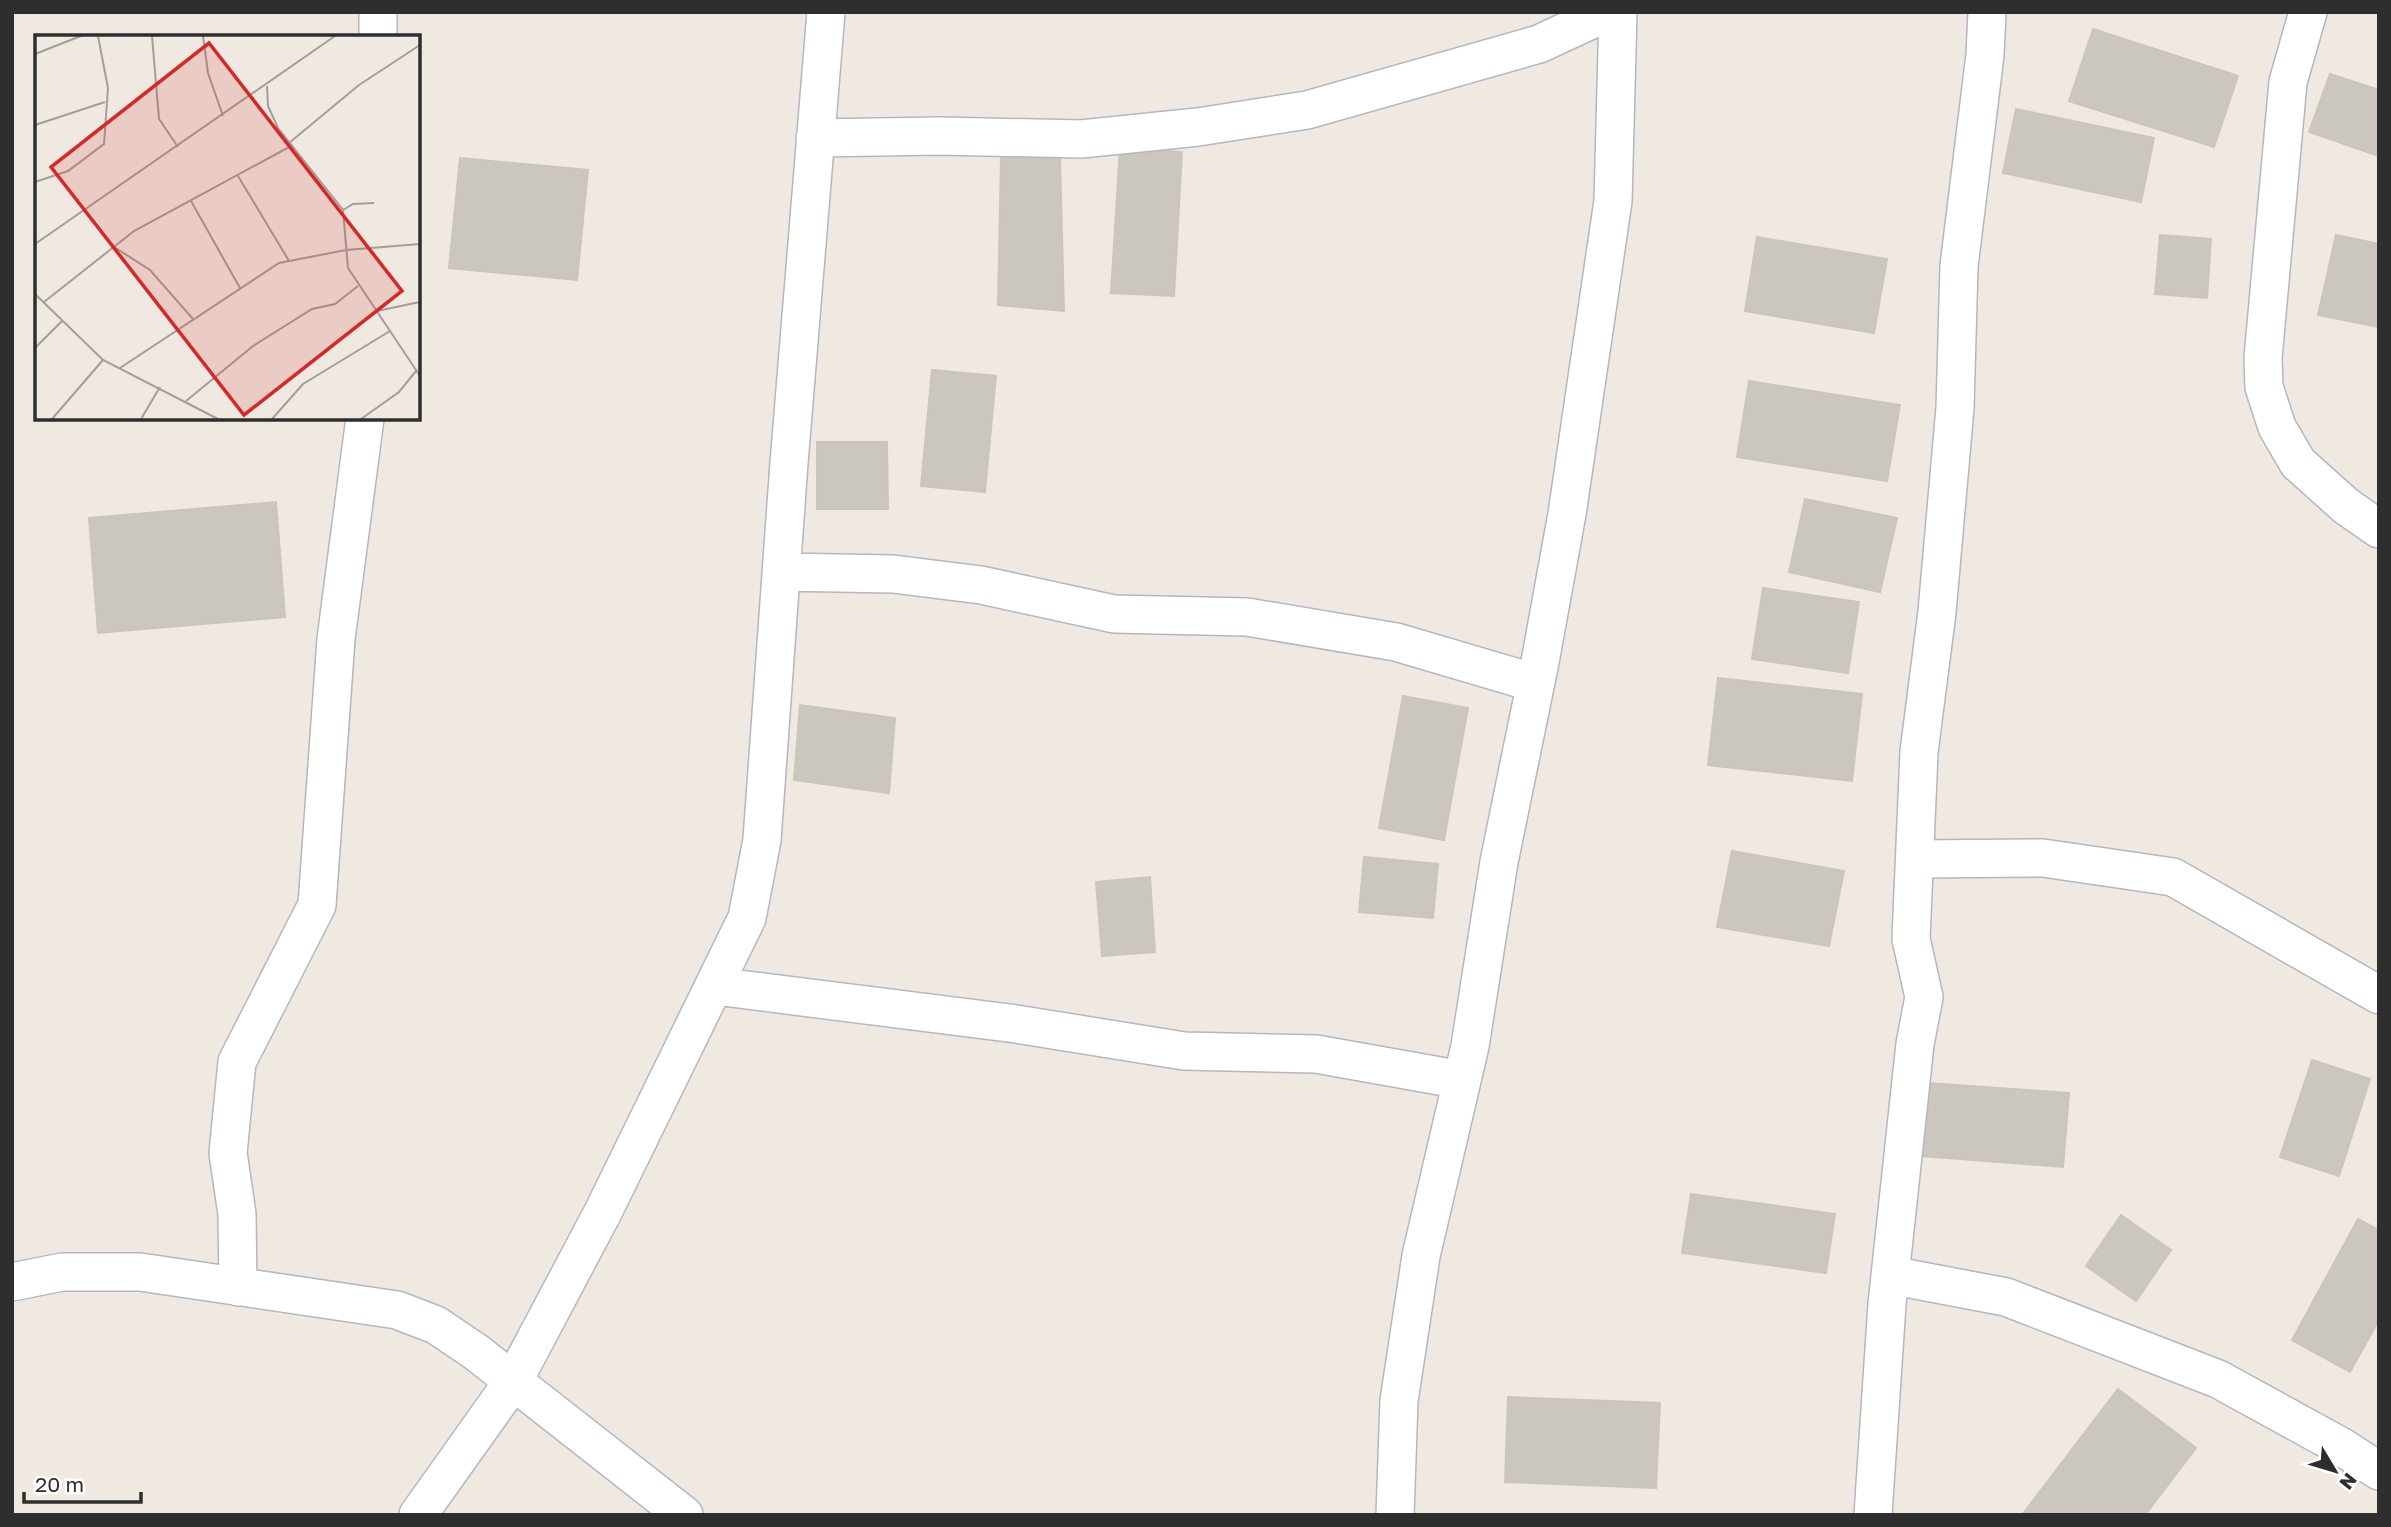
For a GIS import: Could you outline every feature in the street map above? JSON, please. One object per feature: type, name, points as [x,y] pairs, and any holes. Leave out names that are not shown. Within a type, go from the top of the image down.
[{"type":"street","points":[[378,12],[378,35]]},
{"type":"street","points":[[418,1515],[514,1380],[603,1212],[747,918],[762,840],[826,12]]},
{"type":"street","points":[[815,138],[940,136],[1081,139],[1198,127],[1307,110],[1539,44],[1608,12]]},
{"type":"street","points":[[1395,1515],[1399,1401],[1421,1256],[1470,1046],[1499,862],[1567,514],[1613,201],[1618,12]]},
{"type":"street","points":[[1872,1515],[1890,1275],[1914,1044],[1924,997],[1912,939],[1919,752],[1937,612],[1955,408],[1959,266],[1985,55],[1987,12]]},
{"type":"street","points":[[2308,12],[2288,82],[2263,358],[2264,387],[2277,427],[2298,463],[2346,506],[2379,529]]},
{"type":"street","points":[[237,1287],[237,1214],[228,1153],[237,1062],[317,905],[336,639],[365,420]]},
{"type":"street","points":[[781,572],[894,574],[944,580],[981,585],[1114,614],[1247,617],[1396,642],[1535,683]]},
{"type":"street","points":[[1915,859],[2043,858],[2173,877],[2379,995]]},
{"type":"street","points":[[715,986],[1016,1024],[1184,1051],[1315,1054],[1462,1080]]},
{"type":"street","points":[[12,1282],[62,1272],[140,1272],[397,1310],[436,1325],[514,1380],[684,1515]]},
{"type":"street","points":[[1890,1275],[2006,1297],[2218,1378],[2342,1447],[2379,1471]]},
{"type":"building","points":[[2093,29],[2238,76],[2214,147],[2069,101]]},
{"type":"building","points":[[2330,74],[2379,90],[2379,156],[2309,132]]},
{"type":"building","points":[[2016,109],[2154,138],[2141,202],[2003,173]]},
{"type":"building","points":[[1120,148],[1182,152],[1174,296],[1111,293]]},
{"type":"building","points":[[1001,157],[1060,159],[1064,311],[998,305]]},
{"type":"building","points":[[460,158],[588,170],[577,280],[449,268]]},
{"type":"building","points":[[2160,235],[2211,239],[2207,298],[2155,294]]},
{"type":"building","points":[[2336,235],[2379,244],[2379,327],[2318,315]]},
{"type":"building","points":[[1757,237],[1887,259],[1874,333],[1745,311]]},
{"type":"building","points":[[932,370],[996,376],[985,492],[921,486]]},
{"type":"building","points":[[1749,381],[1900,405],[1887,481],[1737,457]]},
{"type":"building","points":[[817,442],[887,442],[888,509],[817,509]]},
{"type":"building","points":[[1805,499],[1897,518],[1880,592],[1789,572]]},
{"type":"building","points":[[276,502],[285,617],[98,633],[89,518]]},
{"type":"building","points":[[1763,588],[1859,602],[1848,673],[1752,659]]},
{"type":"building","points":[[1718,678],[1862,694],[1852,781],[1708,765]]},
{"type":"building","points":[[1403,696],[1468,708],[1444,840],[1379,828]]},
{"type":"building","points":[[800,705],[895,718],[889,793],[794,780]]},
{"type":"building","points":[[1732,851],[1844,871],[1829,946],[1717,927]]},
{"type":"building","points":[[1364,857],[1438,864],[1433,918],[1359,912]]},
{"type":"building","points":[[1150,877],[1155,952],[1102,956],[1096,882]]},
{"type":"building","points":[[2312,1060],[2370,1079],[2339,1176],[2280,1157]]},
{"type":"building","points":[[1928,1083],[2069,1093],[2063,1167],[1921,1156]]},
{"type":"building","points":[[1691,1194],[1835,1214],[1826,1273],[1682,1253]]},
{"type":"building","points":[[2121,1215],[2171,1250],[2136,1301],[2086,1266]]},
{"type":"building","points":[[2358,1219],[2379,1230],[2379,1320],[2350,1372],[2292,1340]]},
{"type":"building","points":[[2118,1389],[2196,1448],[2145,1515],[2022,1515]]},
{"type":"building","points":[[1508,1397],[1660,1403],[1656,1488],[1505,1482]]}]
